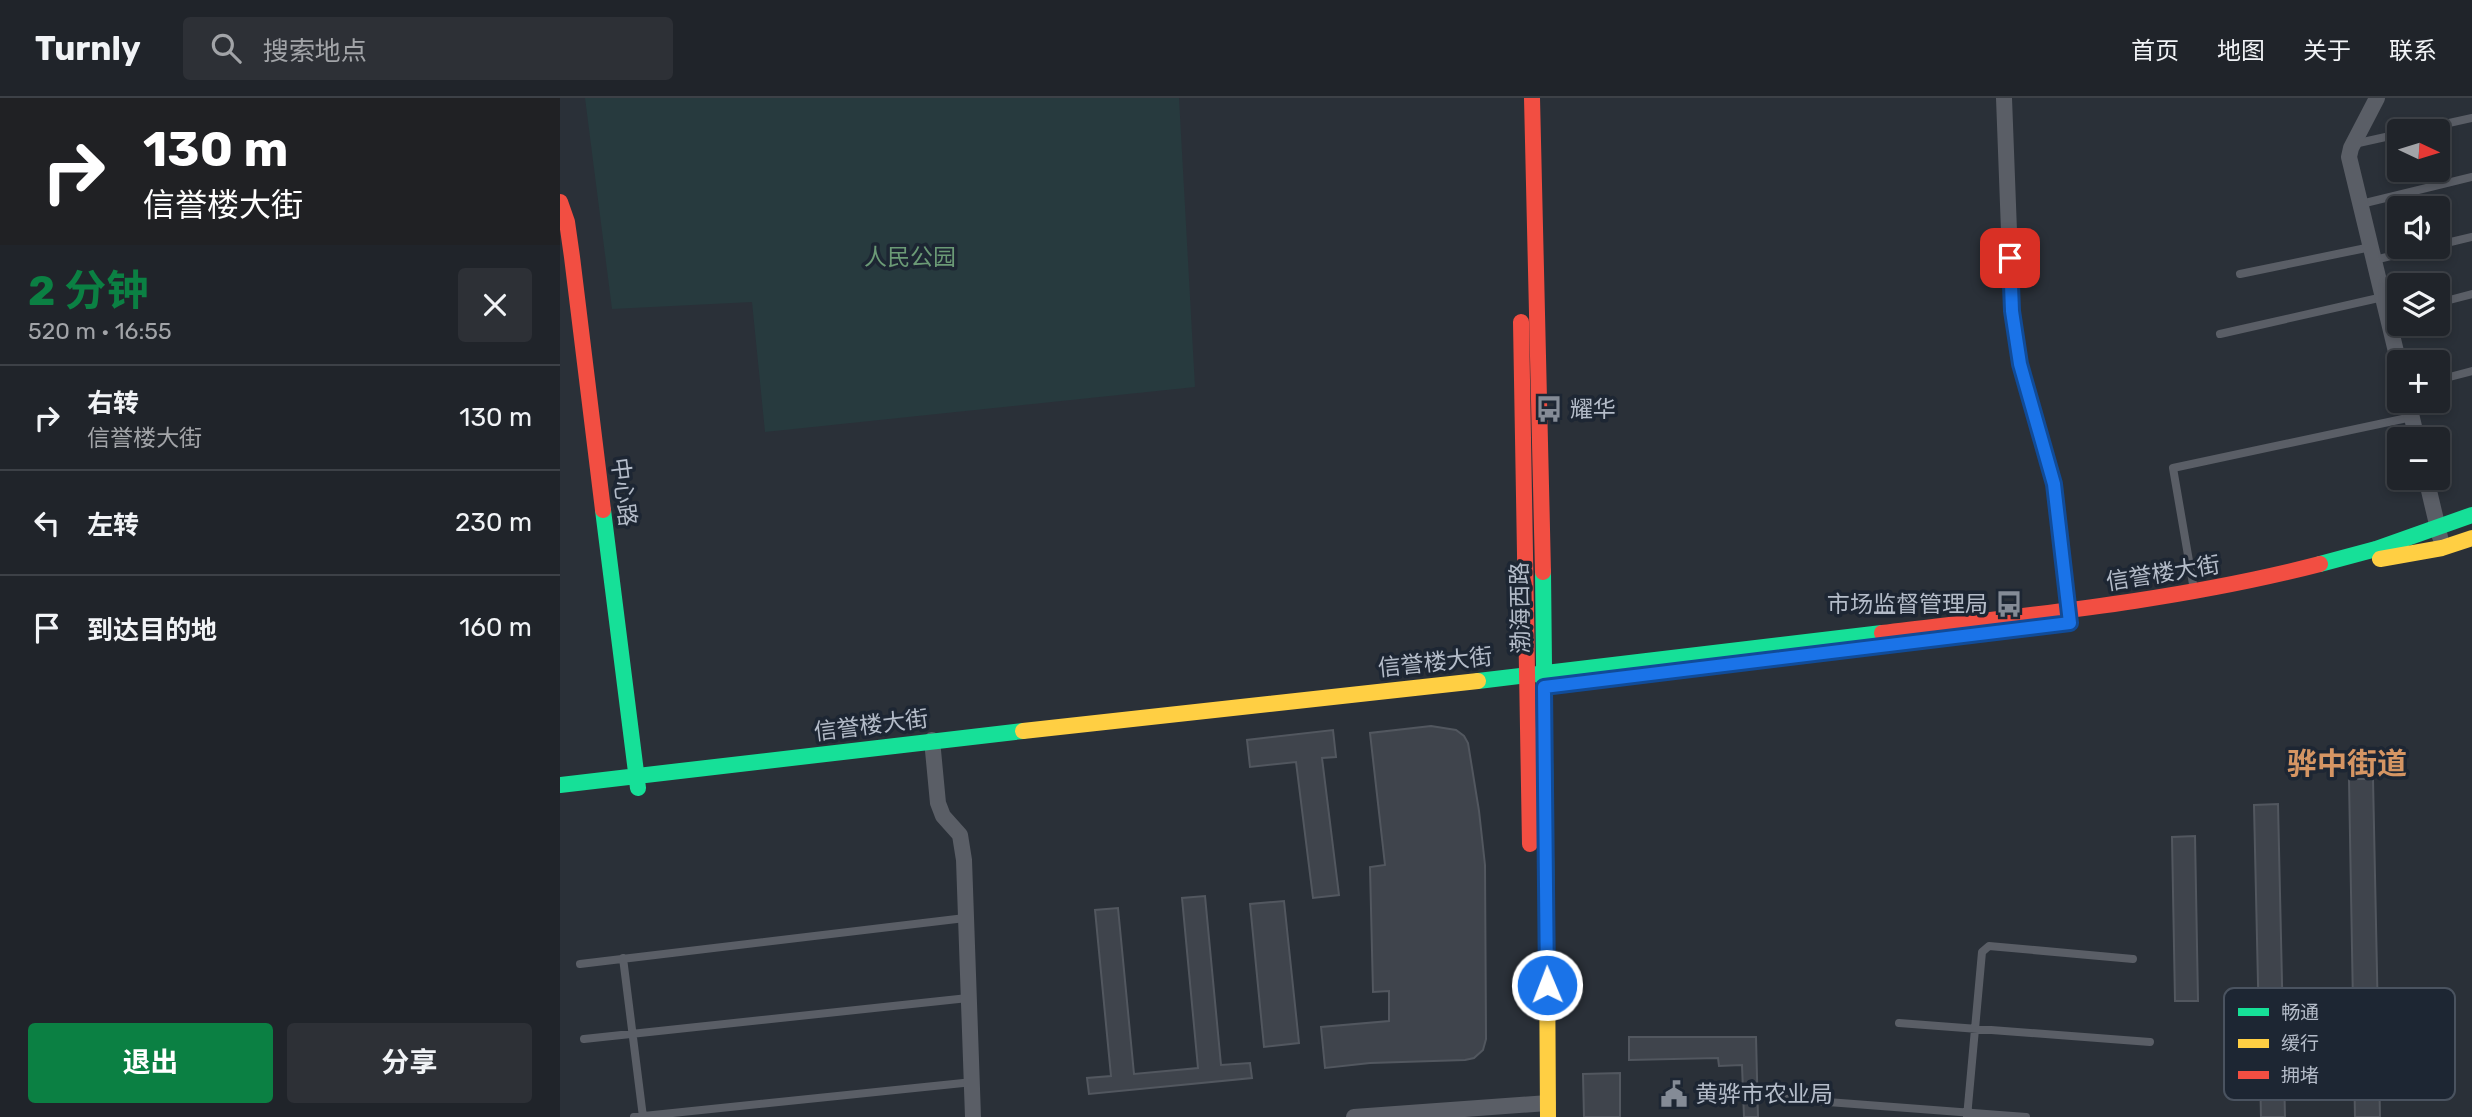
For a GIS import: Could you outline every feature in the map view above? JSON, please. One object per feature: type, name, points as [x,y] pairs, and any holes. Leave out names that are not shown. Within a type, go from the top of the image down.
[{"type":"street","name":"渤海西路","points":[[1518,98],[1536,681],[1530,855]]},
{"type":"street","name":"渤海西路","points":[[1532,98],[1540,1110]]},
{"type":"street","points":[[2004,98],[2012,311],[2020,364],[2054,484],[2070,616]]},
{"type":"street","points":[[2376,98],[2352,145],[2349,158],[2383,297],[2387,304]]},
{"type":"street","name":"中心路","points":[[560,202],[567,222],[572,257],[637,782]]},
{"type":"street","points":[[2429,490],[2442,548]]},
{"type":"street","name":"信誉楼大街","points":[[2195,597],[2376,549],[2472,515]]},
{"type":"street","name":"信誉楼大街","points":[[560,785],[637,782],[1536,681],[2070,616],[2247,592],[2377,560],[2442,548],[2472,538]]},
{"type":"street","points":[[933,748],[938,803],[943,816],[960,835],[964,860],[973,1117]]},
{"type":"street","name":"信誉楼大街","points":[[560,799],[637,782]]},
{"type":"street","points":[[1354,1117],[1540,1110],[1530,883]]},
{"type":"lane","points":[[2450,123],[2472,118]]},
{"type":"lane","points":[[2352,145],[2387,137]]},
{"type":"lane","points":[[2361,204],[2472,177]]},
{"type":"lane","points":[[2450,242],[2472,236]]},
{"type":"lane","points":[[2240,274],[2387,252]]},
{"type":"lane","points":[[2450,300],[2472,294]]},
{"type":"lane","points":[[2220,334],[2383,297]]},
{"type":"lane","points":[[2450,377],[2472,371]]},
{"type":"lane","points":[[2195,597],[2173,468],[2394,413]]},
{"type":"lane","points":[[580,964],[965,918]]},
{"type":"lane","points":[[1967,1114],[1982,952],[1989,946],[2133,959]]},
{"type":"lane","points":[[624,958],[643,1117]]},
{"type":"lane","points":[[584,1040],[968,998]]},
{"type":"lane","points":[[1899,1023],[2150,1042]]},
{"type":"lane","points":[[634,1117],[973,1082]]},
{"type":"lane","points":[[1776,1098],[2026,1117]]},
{"type":"green space","name":"人民公园","points":[[585,98],[1179,98],[1195,387],[765,432],[752,302],[612,309]]},
{"type":"building","points":[[1431,726],[1456,730],[1468,743],[1479,811],[1485,865],[1486,1039],[1483,1050],[1474,1058],[1465,1060],[1370,1063],[1325,1068],[1321,1027],[1389,1021],[1389,991],[1373,992],[1370,867],[1385,865],[1370,733]]},
{"type":"building","points":[[1333,730],[1336,757],[1322,758],[1339,895],[1313,898],[1296,762],[1250,767],[1247,740]]},
{"type":"building","points":[[2349,779],[2373,779],[2377,988],[2353,988]]},
{"type":"building","points":[[2278,804],[2282,988],[2258,988],[2254,805]]},
{"type":"building","points":[[2195,836],[2198,1001],[2175,1001],[2172,837]]},
{"type":"building","points":[[1205,896],[1221,1065],[1250,1063],[1252,1078],[1089,1094],[1087,1078],[1111,1076],[1095,910],[1118,908],[1134,1074],[1198,1068],[1182,898]]},
{"type":"building","points":[[1284,901],[1299,1043],[1264,1047],[1250,904]]},
{"type":"building","points":[[1629,1037],[1756,1037],[1758,1117],[1744,1117],[1742,1065],[1719,1066],[1718,1058],[1629,1060]]},
{"type":"building","points":[[1620,1073],[1620,1117],[1584,1117],[1583,1074]]},
{"type":"building","points":[[2261,1100],[2285,1100],[2285,1117],[2261,1117]]},
{"type":"building","points":[[2355,1100],[2380,1100],[2380,1117],[2355,1117]]},
{"type":"traffic: fast","points":[[603,510],[638,788]]},
{"type":"traffic: fast","points":[[2320,564],[2376,549],[2472,515]]},
{"type":"traffic: fast","points":[[1543,572],[1547,948]]},
{"type":"traffic: fast","points":[[1478,681],[1882,633]]},
{"type":"traffic: fast","points":[[560,785],[1023,731]]},
{"type":"traffic: slow","points":[[2380,559],[2442,548],[2472,538]]},
{"type":"traffic: slow","points":[[1023,731],[1478,681]]},
{"type":"traffic: slow","points":[[1547,948],[1548,1117]]},
{"type":"traffic: jam","points":[[1532,98],[1543,572]]},
{"type":"traffic: jam","points":[[560,202],[567,222],[572,257],[603,510]]},
{"type":"traffic: jam","points":[[1521,322],[1530,844]]},
{"type":"traffic: jam","points":[[1882,633],[2157,597],[2320,564]]},
{"type":"place","name":"耀华","points":[[1549,409]]},
{"type":"place","name":"市场监督管理局","points":[[2009,604]]},
{"type":"place","name":"黄骅市农业局","points":[[1674,1094]]},
{"type":"district","name":"骅中街道","points":[[2347,764]]},
{"type":"route","points":[[1547,985],[1544,687],[2070,623],[2054,484],[2020,364],[2012,311],[2010,258]]}]
